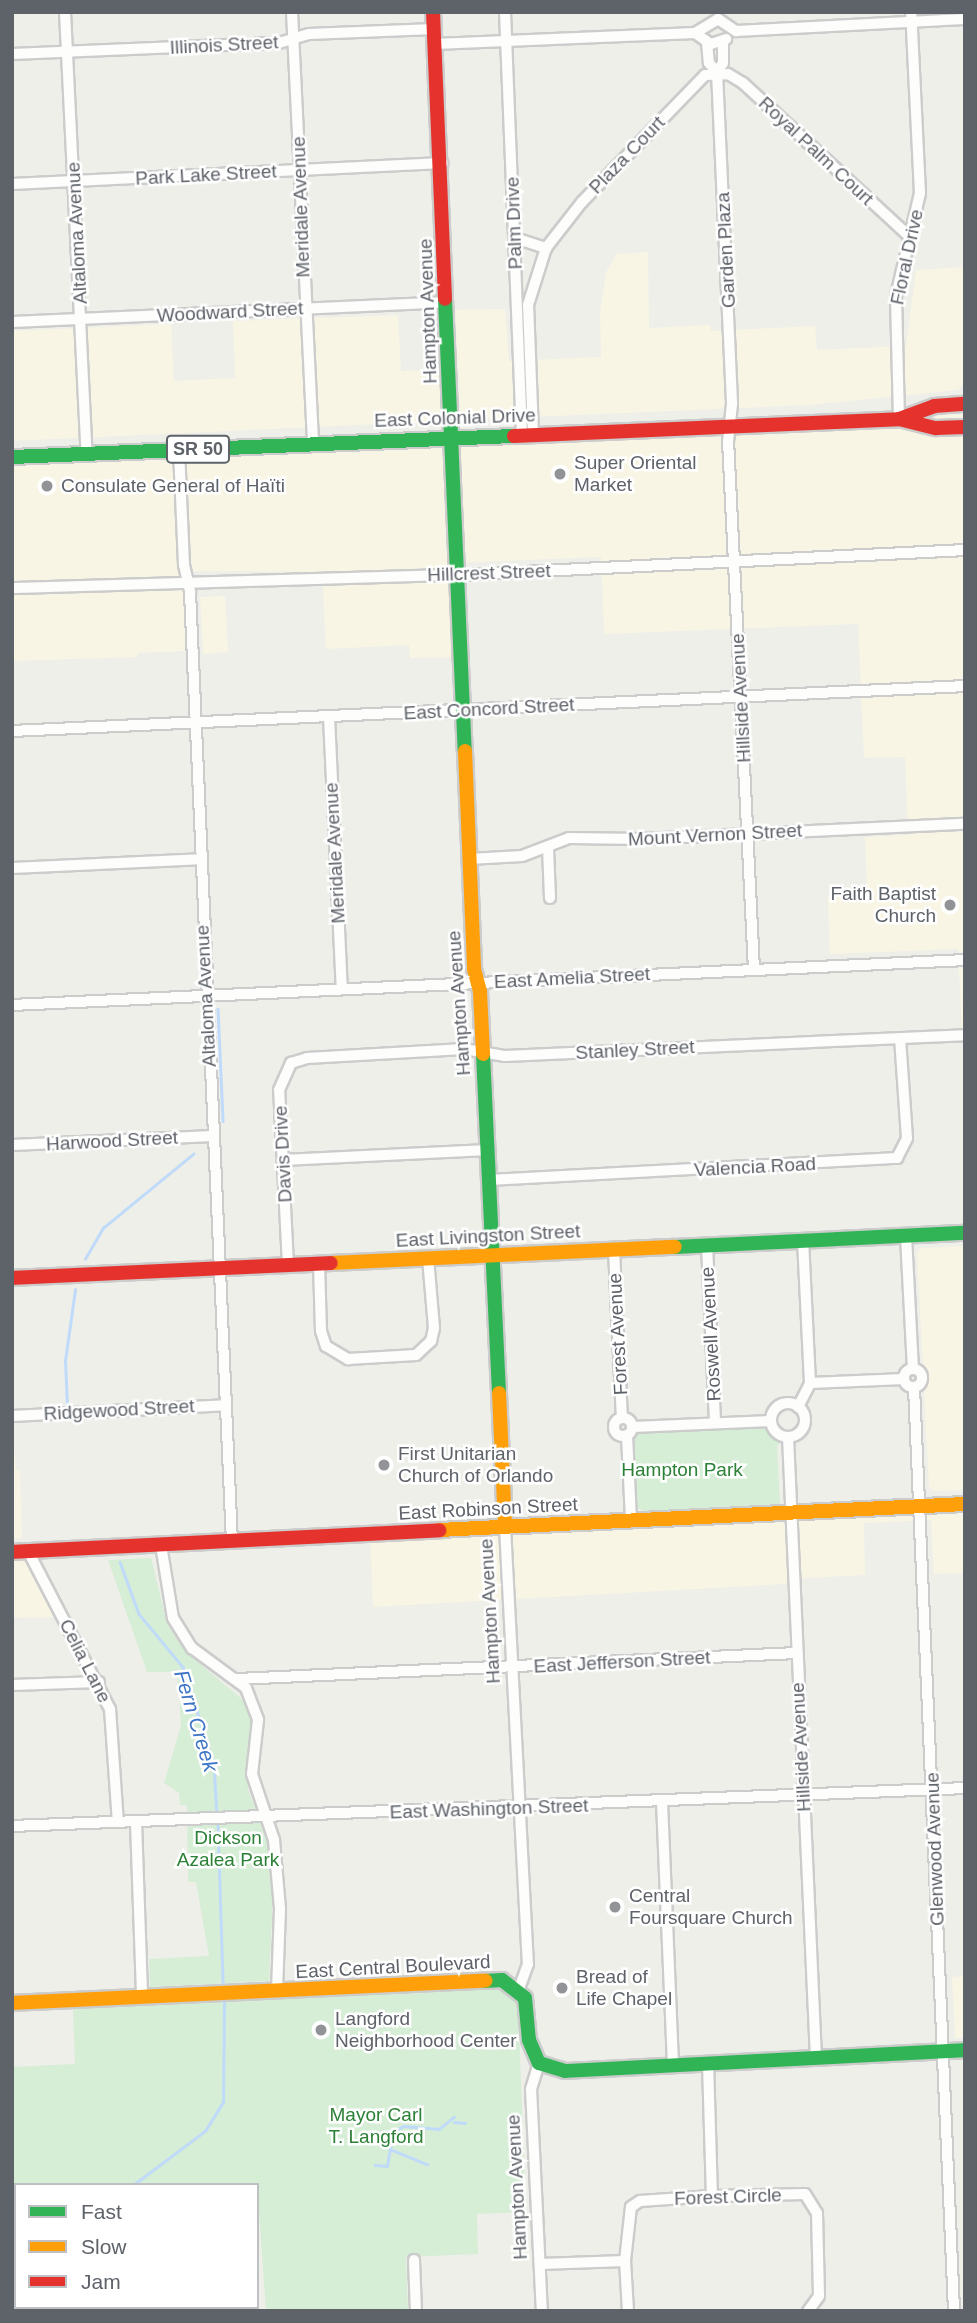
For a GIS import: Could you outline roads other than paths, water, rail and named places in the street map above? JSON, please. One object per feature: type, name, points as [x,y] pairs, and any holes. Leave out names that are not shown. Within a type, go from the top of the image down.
[{"type":"main road","name":"Hampton Avenue","points":[[433,12],[460,575],[469,859],[483,1052],[505,1527]]},
{"type":"main road","name":"East Colonial Drive","points":[[899,419],[934,406],[965,404]]},
{"type":"main road","name":"East Colonial Drive","points":[[12,457],[899,419],[936,428],[965,427]]},
{"type":"main road","name":"East Livingston Street","points":[[12,1278],[965,1233]]},
{"type":"main road","name":"East Robinson Street","points":[[12,1552],[965,1504]]},
{"type":"main road","name":"East Central Boulevard","points":[[12,2003],[502,1980],[519,1989]]},
{"type":"main road","points":[[519,1989],[527,2007],[529,2040],[539,2063],[565,2071],[965,2050]]},
{"type":"street","name":"Altaloma Avenue","points":[[65,12],[87,454]]},
{"type":"street","name":"Meridale Avenue","points":[[292,12],[313,444]]},
{"type":"street","name":"Palm Drive","points":[[505,12],[527,434]]},
{"type":"street","points":[[704,29],[911,17],[965,19]]},
{"type":"street","name":"Floral Drive","points":[[899,419],[896,296],[919,193],[911,17]]},
{"type":"street","points":[[704,29],[727,28]]},
{"type":"street","name":"Garden Plaza","points":[[727,28],[718,72],[730,427]]},
{"type":"street","name":"Illinois Street","points":[[12,54],[294,40],[309,34],[435,36],[506,42],[704,29]]},
{"type":"street","name":"Garden Plaza","points":[[704,29],[709,63],[718,72]]},
{"type":"street","name":"Royal Palm Court","points":[[718,72],[743,83],[910,237]]},
{"type":"street","name":"Plaza Court","points":[[546,248],[582,202],[696,82],[718,72]]},
{"type":"street","name":"Park Lake Street","points":[[12,184],[442,163]]},
{"type":"street","points":[[515,238],[546,248]]},
{"type":"street","name":"Palm Drive","points":[[527,434],[528,305],[546,248]]},
{"type":"street","name":"Woodward Street","points":[[12,322],[447,302]]},
{"type":"street","name":"Hillside Avenue","points":[[730,427],[754,969]]},
{"type":"street","name":"Altaloma Avenue","points":[[179,450],[196,721],[205,996],[232,1542]]},
{"type":"street","name":"Hillcrest Street","points":[[12,588],[187,580],[460,575],[965,550]]},
{"type":"street","name":"East Concord Street","points":[[12,731],[965,686]]},
{"type":"street","name":"Meridale Avenue","points":[[329,717],[342,989]]},
{"type":"street","name":"Mount Vernon Street","points":[[469,859],[522,856],[569,838],[965,824]]},
{"type":"street","points":[[548,848],[550,898]]},
{"type":"street","points":[[12,868],[200,859]]},
{"type":"street","name":"East Amelia Street","points":[[12,1005],[965,960]]},
{"type":"street","name":"Stanley Street","points":[[307,1058],[464,1049],[505,1056],[965,1035]]},
{"type":"street","name":"Valencia Road","points":[[489,1180],[897,1158],[907,1138],[900,1038]]},
{"type":"street","name":"Davis Drive","points":[[288,1265],[281,1078],[291,1063],[307,1058]]},
{"type":"street","name":"Harwood Street","points":[[12,1145],[213,1136]]},
{"type":"street","points":[[283,1160],[488,1150]]},
{"type":"street","points":[[904,1379],[913,1369],[906,1236]]},
{"type":"street","points":[[771,1421],[776,1432],[788,1437],[804,1425],[798,1406],[810,1383],[803,1241]]},
{"type":"street","name":"Roswell Avenue","points":[[707,1245],[715,1423]]},
{"type":"street","name":"Forest Avenue","points":[[614,1250],[622,1418],[615,1429],[630,1431]]},
{"type":"street","points":[[319,1264],[321,1332],[326,1346],[348,1359],[416,1355],[431,1341],[434,1328],[428,1258]]},
{"type":"street","name":"Glenwood Avenue","points":[[913,1369],[923,1378],[914,1387],[954,2311]]},
{"type":"street","points":[[810,1383],[904,1379],[914,1387]]},
{"type":"street","points":[[771,1421],[781,1404],[798,1406]]},
{"type":"street","name":"Ridgewood Street","points":[[12,1416],[226,1405]]},
{"type":"street","points":[[622,1418],[631,1421],[631,1521]]},
{"type":"street","points":[[630,1431],[771,1421]]},
{"type":"street","name":"Hillside Avenue","points":[[788,1437],[816,2058]]},
{"type":"street","name":"Hampton Avenue","points":[[505,1527],[528,1964],[519,1989]]},
{"type":"street","points":[[161,1545],[162,1574],[173,1618],[192,1648],[237,1679],[253,1702],[258,1720],[252,1774],[269,1817],[280,1909],[277,1992]]},
{"type":"street","name":"Celia Lane","points":[[28,1551],[99,1682],[110,1709],[118,1822]]},
{"type":"street","name":"East Jefferson Street","points":[[237,1679],[797,1653]]},
{"type":"street","points":[[12,1685],[99,1682]]},
{"type":"street","name":"East Washington Street","points":[[12,1826],[519,1809],[965,1788]]},
{"type":"street","points":[[662,1802],[673,2065]]},
{"type":"street","points":[[136,1822],[142,1998]]},
{"type":"street","name":"Hampton Avenue","points":[[539,2063],[532,2075],[531,2089],[542,2311]]},
{"type":"street","points":[[708,2063],[712,2196]]},
{"type":"street","name":"Forest Circle","points":[[628,2311],[625,2261],[631,2207],[640,2201],[805,2194],[813,2202],[819,2296],[808,2311]]},
{"type":"street","points":[[414,2260],[416,2311]]},
{"type":"street","points":[[540,2264],[625,2261]]},
{"type":"waterway","name":"Fern Creek","points":[[218,1009],[223,1121]]},
{"type":"waterway","name":"Fern Creek","points":[[85,1259],[103,1228],[193,1154]]},
{"type":"waterway","name":"Fern Creek","points":[[67,1406],[65,1361],[75,1290]]},
{"type":"waterway","name":"Fern Creek","points":[[120,1562],[139,1614],[183,1667],[214,1765],[217,1815]]},
{"type":"waterway","name":"Fern Creek","points":[[218,1822],[223,1982]]},
{"type":"waterway","name":"Fern Creek","points":[[136,2183],[205,2131],[223,2102],[224,2001]]},
{"type":"waterway","points":[[375,2165],[387,2166],[393,2132],[404,2126],[439,2129],[454,2117]]},
{"type":"waterway","points":[[454,2122],[465,2123]]},
{"type":"waterway","points":[[392,2150],[427,2164]]},
{"type":"place","name":"Super Oriental Market","points":[[560,474]]},
{"type":"place","name":"Consulate General of Haïti","points":[[47,486]]},
{"type":"place","name":"Faith Baptist Church","points":[[950,905]]},
{"type":"place","name":"First Unitarian Church of Orlando","points":[[384,1465]]},
{"type":"place","name":"Central Foursquare Church","points":[[615,1907]]},
{"type":"place","name":"Bread of Life Chapel","points":[[562,1988]]},
{"type":"place","name":"Langford Neighborhood Center","points":[[321,2030]]},
{"type":"park label","name":"Hampton Park","points":[[682,1470]]},
{"type":"park label","name":"Dickson Azalea Park","points":[[228,1849]]},
{"type":"park label","name":"Mayor Carl T. Langford","points":[[376,2126]]}]
